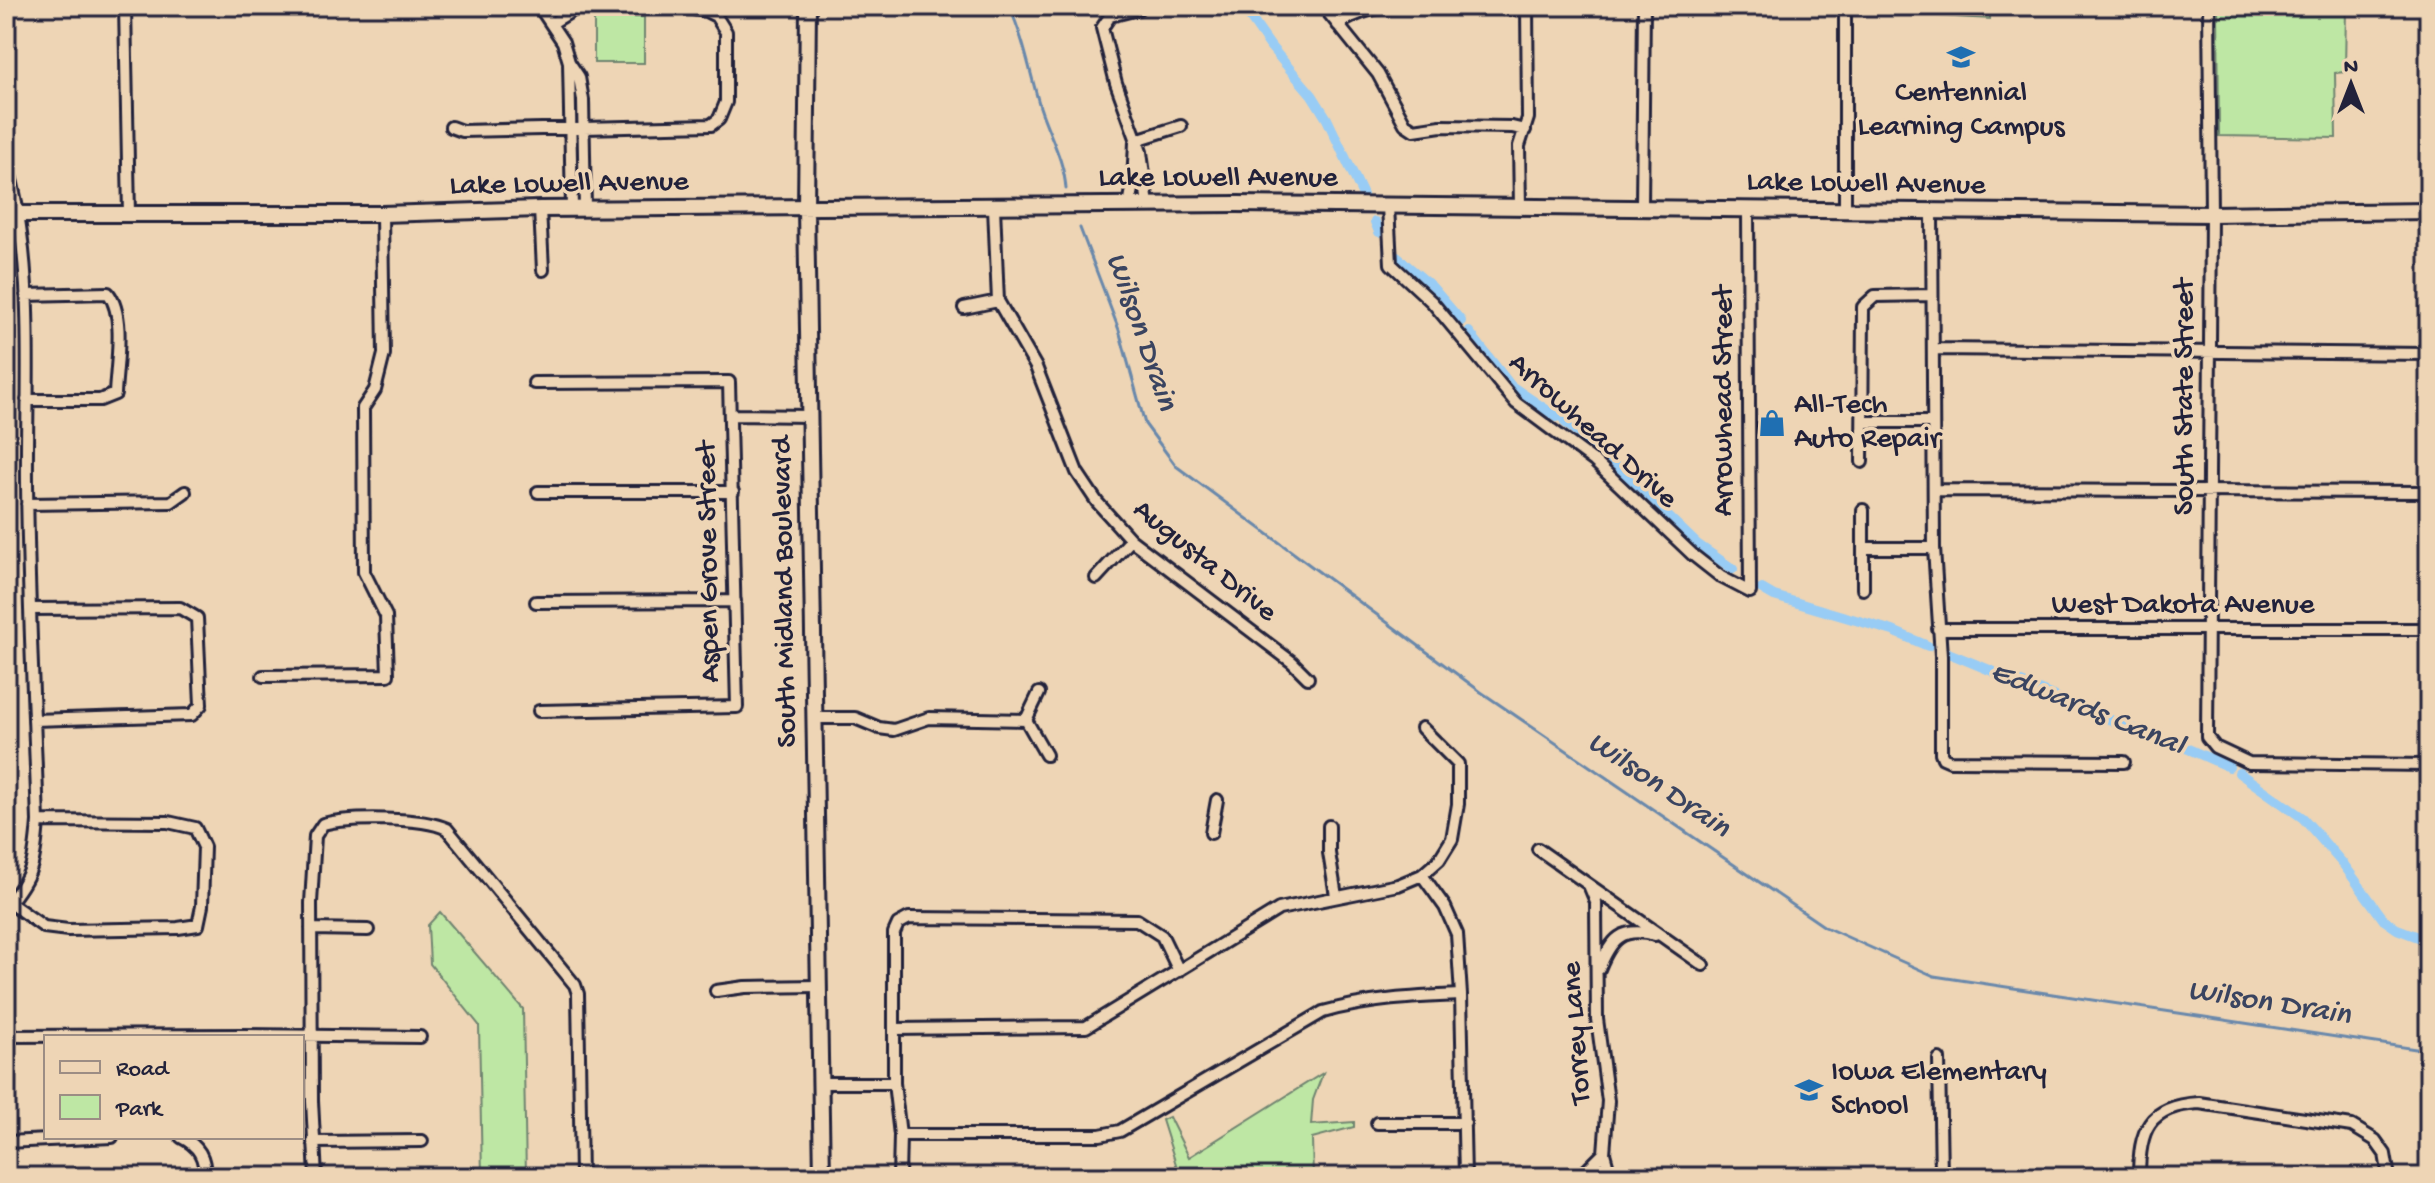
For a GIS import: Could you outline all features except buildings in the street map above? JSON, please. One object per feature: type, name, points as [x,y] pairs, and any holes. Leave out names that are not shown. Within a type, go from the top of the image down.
[{"type":"main road","name":"South Midland Boulevard","points":[[808,6],[806,209],[822,1177]]},
{"type":"main road","name":"Lake Lowell Avenue","points":[[12,214],[382,214],[540,209],[1129,205],[2211,214],[2429,211]]},
{"type":"street","points":[[125,6],[129,215]]},
{"type":"street","points":[[539,6],[563,42],[569,62],[571,129],[579,209]]},
{"type":"street","points":[[552,23],[580,6]]},
{"type":"street","points":[[451,127],[462,131],[711,125],[719,119],[726,102],[726,32],[716,16],[706,11],[674,6]]},
{"type":"street","points":[[1323,6],[1378,74],[1405,124],[1414,130],[1441,126],[1525,130]]},
{"type":"street","points":[[1338,25],[1353,14],[1370,9],[1403,6]]},
{"type":"street","points":[[1448,6],[1527,7],[1528,118],[1519,146],[1520,207]]},
{"type":"street","points":[[1642,207],[1644,6]]},
{"type":"street","points":[[1845,6],[1845,211]]},
{"type":"street","name":"South State Street","points":[[2209,6],[2211,214],[2207,737],[2215,747],[2249,763],[2429,765]]},
{"type":"street","points":[[1138,9],[1110,16],[1103,22],[1102,28],[1116,83],[1141,152],[1148,205]]},
{"type":"street","points":[[569,62],[579,77],[583,128],[579,209]]},
{"type":"street","points":[[1136,140],[1181,126]]},
{"type":"street","points":[[1129,205],[1136,140]]},
{"type":"street","points":[[6,161],[26,295],[27,504],[38,821],[33,868],[8,905],[44,927],[68,930],[198,925],[202,906],[204,847],[195,828],[168,822],[38,821]]},
{"type":"street","name":"Arrowhead Drive","points":[[1388,206],[1391,264],[1432,302],[1503,390],[1528,413],[1594,461],[1693,555],[1721,577],[1750,592]]},
{"type":"street","name":"Augusta Drive","points":[[994,207],[998,301],[1036,367],[1077,472],[1097,502],[1131,540],[1292,662],[1308,678]]},
{"type":"street","points":[[540,209],[543,270]]},
{"type":"street","name":"Arrowhead Street","points":[[1748,210],[1750,592]]},
{"type":"street","points":[[1932,212],[1934,548],[1943,758],[1950,761],[2124,762]]},
{"type":"street","points":[[263,676],[388,675],[386,616],[364,572],[363,408],[375,390],[384,354],[382,214]]},
{"type":"street","points":[[26,295],[108,293],[115,301],[119,318],[115,394],[100,400],[27,400]]},
{"type":"street","points":[[1862,462],[1863,307],[1875,296],[1932,295]]},
{"type":"street","points":[[964,308],[998,301]]},
{"type":"street","points":[[1933,349],[2429,354]]},
{"type":"street","name":"Aspen Grove Street","points":[[534,383],[729,382],[737,707],[539,711]]},
{"type":"street","name":"Aspen Grove Street","points":[[730,415],[809,416]]},
{"type":"street","points":[[1863,422],[1932,422]]},
{"type":"street","points":[[1934,490],[2429,492]]},
{"type":"street","points":[[27,504],[171,502],[185,492]]},
{"type":"street","points":[[538,492],[733,492]]},
{"type":"street","points":[[1863,510],[1863,589]]},
{"type":"street","points":[[1096,578],[1131,540]]},
{"type":"street","points":[[1864,548],[1934,548]]},
{"type":"street","points":[[536,602],[735,601]]},
{"type":"street","points":[[30,609],[180,608],[197,618],[201,705],[192,715],[34,720]]},
{"type":"street","name":"West Dakota Avenue","points":[[1938,629],[2429,629]]},
{"type":"street","points":[[1026,720],[1039,693]]},
{"type":"street","points":[[814,718],[855,718],[879,728],[894,730],[929,718],[1026,720]]},
{"type":"street","points":[[1026,720],[1046,755]]},
{"type":"street","points":[[894,1029],[1086,1027],[1279,909],[1398,885],[1422,875],[1439,860],[1452,839],[1458,804],[1458,764],[1422,728]]},
{"type":"street","points":[[1211,833],[1217,800]]},
{"type":"street","points":[[316,1177],[311,1035],[311,903],[315,836],[323,824],[335,821],[406,821],[435,823],[447,829],[575,985],[578,994],[581,1177]]},
{"type":"street","points":[[1329,826],[1329,853],[1336,896]]},
{"type":"street","points":[[1538,849],[1703,965]]},
{"type":"street","points":[[1422,875],[1445,907],[1457,934],[1465,1177]]},
{"type":"street","name":"Torrey Lane","points":[[1589,885],[1596,902],[1597,1019],[1608,1101],[1604,1177]]},
{"type":"street","points":[[899,1177],[900,1135],[894,1083],[894,933],[898,924],[909,918],[1137,920],[1162,936],[1179,971]]},
{"type":"street","points":[[311,929],[368,930]]},
{"type":"street","points":[[1596,976],[1610,946],[1627,932],[1643,932],[1665,938]]},
{"type":"street","points":[[716,991],[745,987],[818,986]]},
{"type":"street","points":[[900,1135],[1100,1135],[1120,1131],[1323,1012],[1393,998],[1461,995]]},
{"type":"street","points":[[304,1035],[420,1037]]},
{"type":"street","points":[[6,1036],[44,1036]]},
{"type":"street","points":[[1939,1059],[1941,1177]]},
{"type":"street","points":[[820,1083],[894,1083]]},
{"type":"street","points":[[2139,1177],[2139,1149],[2147,1125],[2159,1113],[2178,1104],[2199,1103],[2352,1126],[2375,1140],[2385,1154],[2389,1177]]},
{"type":"street","points":[[1377,1123],[1465,1123]]},
{"type":"street","points":[[6,1142],[70,1139]]},
{"type":"street","points":[[184,1139],[199,1149],[205,1165],[205,1177]]},
{"type":"street","points":[[313,1142],[422,1141]]},
{"type":"street","points":[[1580,1177],[1604,1153]]},
{"type":"green space","points":[[1934,6],[1990,6],[1990,19],[1938,16]]},
{"type":"green space","points":[[2218,6],[2346,6],[2345,72],[2335,73],[2336,138],[2219,136]]},
{"type":"green space","points":[[594,17],[644,17],[644,63],[594,63]]},
{"type":"green space","points":[[440,912],[523,1009],[526,1177],[482,1177],[479,1025],[430,964],[428,925]]},
{"type":"green space","points":[[1323,1073],[1313,1100],[1311,1125],[1354,1122],[1354,1127],[1312,1138],[1313,1177],[1180,1177],[1162,1120],[1169,1117],[1189,1157]]},
{"type":"waterway","name":"Wilson Drain","points":[[1009,6],[1059,157],[1066,189]]},
{"type":"waterway","name":"Edwards Canal","points":[[1242,6],[1271,47],[1312,95],[1327,119],[1363,195]]},
{"type":"waterway","name":"Edwards Canal","points":[[1375,222],[1379,232]]},
{"type":"waterway","name":"Wilson Drain","points":[[1080,228],[1119,330],[1145,424],[1176,466],[1481,692],[1825,927],[1934,976],[2429,1051]]},
{"type":"waterway","name":"Edwards Canal","points":[[1397,257],[1431,286],[1461,321]]},
{"type":"waterway","name":"Edwards Canal","points":[[1469,332],[1511,386],[1557,417]]},
{"type":"waterway","name":"Edwards Canal","points":[[1565,422],[1597,448]]},
{"type":"waterway","name":"Edwards Canal","points":[[1604,455],[1697,544],[1733,569]]},
{"type":"waterway","name":"Edwards Canal","points":[[1762,589],[1774,596],[1893,631],[1928,646]]},
{"type":"waterway","name":"Edwards Canal","points":[[1946,652],[2229,767]]},
{"type":"waterway","name":"Edwards Canal","points":[[2239,773],[2303,818],[2344,865],[2384,920],[2397,929],[2429,941]]},
{"type":"place","name":"Centennial Learning Campus","points":[[1961,57]]},
{"type":"place","name":"All-Tech Auto Repair","points":[[1772,423]]},
{"type":"place","name":"Iowa Elementary School","points":[[1809,1090]]}]
